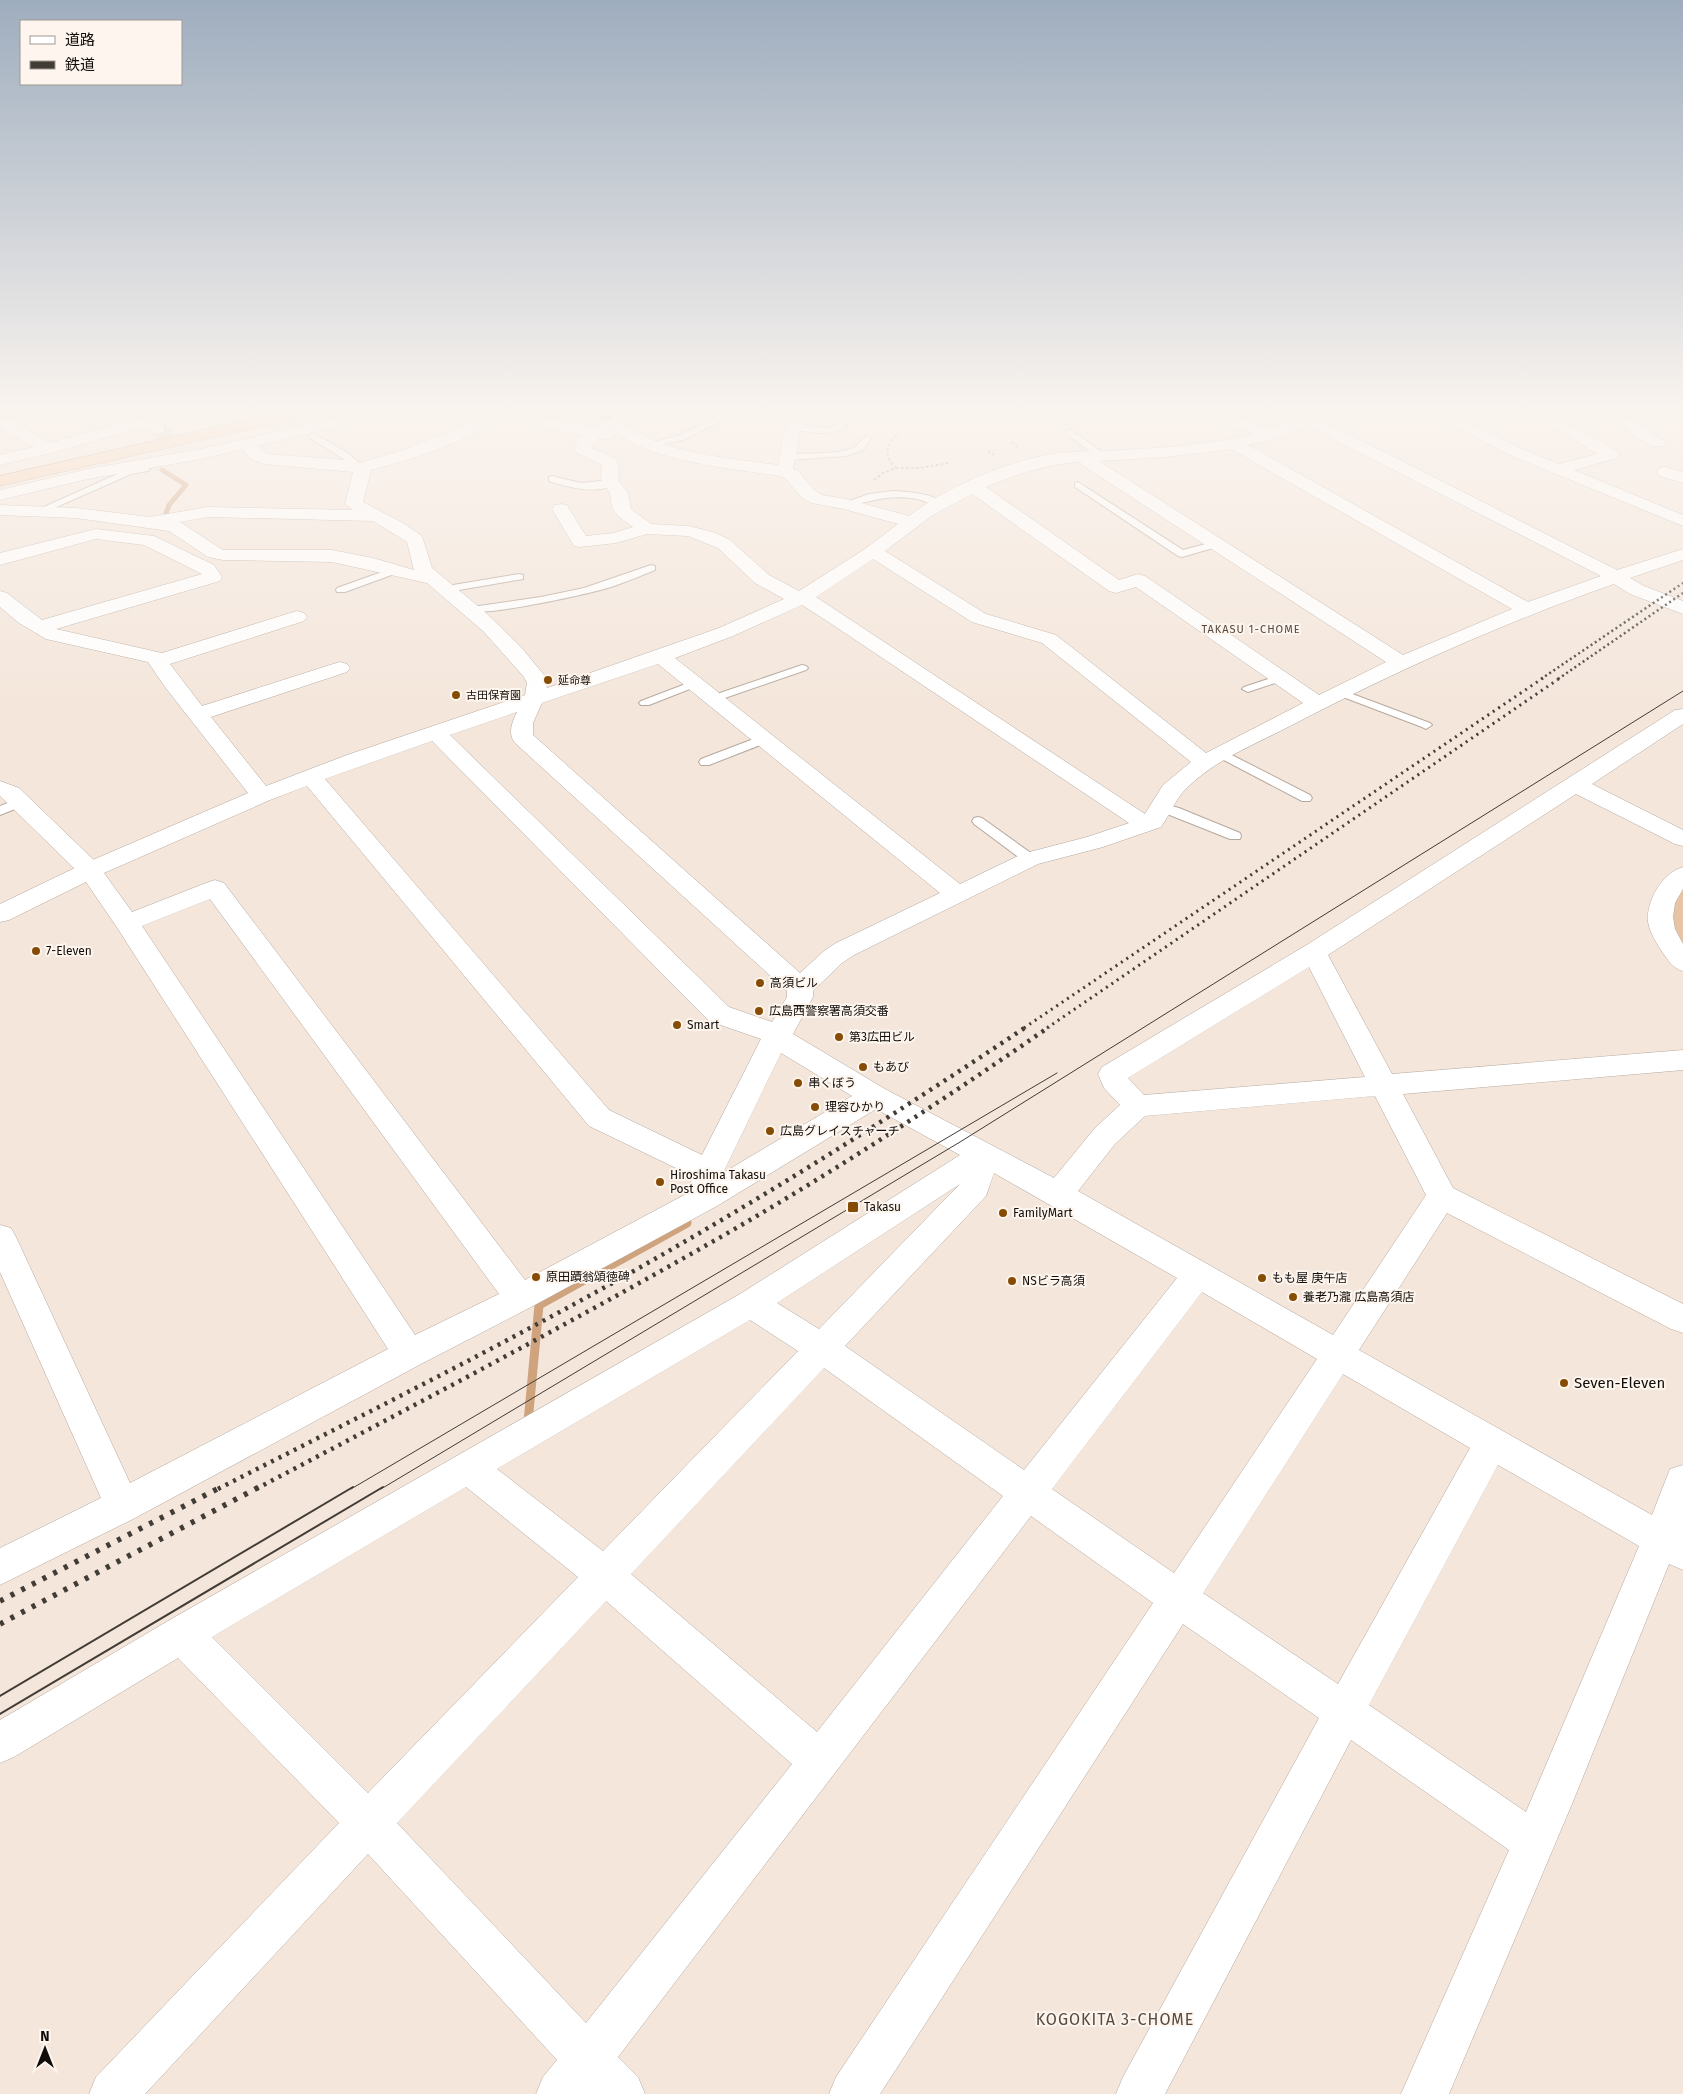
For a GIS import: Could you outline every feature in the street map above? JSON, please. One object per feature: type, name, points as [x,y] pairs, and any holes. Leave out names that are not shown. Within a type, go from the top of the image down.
[{"type":"street","points":[[29,511],[76,513],[174,526],[214,553],[223,555],[332,556],[373,564],[441,584]]},
{"type":"street","points":[[365,511],[397,526],[416,540],[420,561],[424,570],[472,610],[513,649],[536,678],[537,686],[522,726],[522,737],[800,988]]},
{"type":"street","points":[[562,511],[580,542],[616,538],[646,529],[689,530],[724,544],[762,579],[800,599],[807,600],[837,619],[1147,825]]},
{"type":"street","points":[[623,511],[632,520],[646,529]]},
{"type":"street","points":[[870,511],[911,522]]},
{"type":"street","points":[[0,914],[90,870],[262,795],[435,732],[661,656],[726,632],[800,599],[871,553],[911,522],[929,511]]},
{"type":"street","points":[[1008,511],[1116,587],[1138,580],[1317,703]]},
{"type":"street","points":[[1165,511],[1400,662]]},
{"type":"street","points":[[1352,511],[1528,610]]},
{"type":"street","points":[[1491,511],[1637,590],[1683,608]]},
{"type":"street","points":[[1656,511],[1683,522]]},
{"type":"street","points":[[151,523],[208,512],[374,516]]},
{"type":"street","points":[[0,559],[96,534],[148,540],[206,569],[213,577],[40,627]]},
{"type":"street","points":[[871,553],[879,555],[979,618],[1049,639],[1194,755],[1214,758]]},
{"type":"street","points":[[707,1186],[771,1045],[777,1038],[800,997],[800,988],[844,949],[1030,859],[1095,842],[1153,822],[1174,786],[1214,758],[1317,703],[1400,662],[1528,610],[1683,554]]},
{"type":"street","points":[[0,597],[26,618],[53,635],[155,657],[172,683],[262,795]]},
{"type":"street","points":[[158,661],[297,617]]},
{"type":"street","points":[[661,656],[957,894]]},
{"type":"street","points":[[197,715],[340,668]]},
{"type":"street","points":[[1137,1106],[1114,1081],[1112,1074],[1314,952],[1683,715]]},
{"type":"street","points":[[435,732],[719,1014],[768,1031],[875,1096],[1058,1194],[1672,1545]]},
{"type":"street","points":[[311,777],[599,1118],[688,1161],[707,1186]]},
{"type":"street","points":[[1575,784],[1683,839]]},
{"type":"street","points":[[0,788],[11,793],[10,807],[90,870],[127,923],[409,1354]]},
{"type":"street","points":[[1683,875],[1676,880],[1667,893],[1661,924],[1670,946],[1683,962]]},
{"type":"street","points":[[127,923],[215,888],[520,1298]]},
{"type":"street","points":[[1314,952],[1442,1196],[1683,1319]]},
{"type":"street","points":[[1058,1194],[1105,1136],[1137,1106],[1683,1060]]},
{"type":"street","points":[[0,1567],[122,1506],[409,1354],[520,1298],[707,1186],[875,1096]]},
{"type":"street","points":[[0,1743],[182,1634],[751,1303],[984,1154]]},
{"type":"street","points":[[113,2094],[368,1823],[975,1188],[984,1154]]},
{"type":"street","points":[[853,2094],[1442,1196]]},
{"type":"street","points":[[0,1237],[122,1506]]},
{"type":"street","points":[[560,2094],[1198,1274]]},
{"type":"street","points":[[751,1303],[821,1348],[1179,1599],[1534,1842]]},
{"type":"street","points":[[1140,2094],[1344,1712],[1492,1442]]},
{"type":"street","points":[[470,1468],[605,1576],[820,1761]]},
{"type":"street","points":[[1425,2094],[1534,1842],[1672,1545],[1683,1481]]},
{"type":"street","points":[[182,1634],[368,1823],[621,2094]]},
{"type":"lane","points":[[1117,511],[1182,554],[1216,544]]},
{"type":"lane","points":[[472,610],[587,590],[624,581],[650,568]]},
{"type":"lane","points":[[341,590],[393,571]]},
{"type":"lane","points":[[441,584],[519,578]]},
{"type":"lane","points":[[715,698],[802,668]]},
{"type":"lane","points":[[1248,688],[1280,678]]},
{"type":"lane","points":[[645,704],[696,683]]},
{"type":"lane","points":[[1339,692],[1426,725]]},
{"type":"lane","points":[[705,762],[764,739]]},
{"type":"lane","points":[[1214,758],[1306,798]]},
{"type":"lane","points":[[1161,807],[1235,836]]},
{"type":"lane","points":[[978,821],[1030,859]]},
{"type":"shaded area","points":[[1683,888],[1683,949],[1674,931],[1673,920],[1675,902]]},
{"type":"waterway","points":[[165,516],[167,511]]},
{"type":"waterway","points":[[528,1422],[539,1305],[687,1223]]},
{"type":"tram line","points":[[381,1489],[960,1142],[1683,691]]},
{"type":"tram line","points":[[351,1489],[1057,1073]]},
{"type":"tram line","points":[[0,1696],[353,1487]]},
{"type":"tram line","points":[[0,1714],[383,1487]]},
{"type":"railway","points":[[1541,679],[1683,583]]},
{"type":"railway","points":[[1558,679],[1683,593]]},
{"type":"railway","points":[[1024,1028],[1543,678]]},
{"type":"railway","points":[[1047,1028],[1560,678]]},
{"type":"railway","points":[[218,1489],[488,1350],[717,1223],[904,1107],[1026,1027]]},
{"type":"railway","points":[[256,1489],[547,1334],[719,1238],[886,1136],[1049,1027]]},
{"type":"railway","points":[[0,1601],[221,1487]]},
{"type":"railway","points":[[0,1624],[259,1487]]},
{"type":"place","name":"延命尊","points":[[548,680]]},
{"type":"place","name":"古田保育園","points":[[456,695]]},
{"type":"place","name":"7-Eleven","points":[[36,951]]},
{"type":"place","name":"高須ビル","points":[[760,983]]},
{"type":"place","name":"広島西警察署高須交番","points":[[759,1011]]},
{"type":"place","name":"Smart","points":[[677,1025]]},
{"type":"place","name":"第3広田ビル","points":[[839,1037]]},
{"type":"place","name":"もあび","points":[[863,1067]]},
{"type":"place","name":"串くぼう","points":[[798,1083]]},
{"type":"place","name":"理容ひかり","points":[[815,1107]]},
{"type":"place","name":"広島グレイスチャーチ","points":[[770,1131]]},
{"type":"place","name":"Hiroshima Takasu Post Office","points":[[660,1182]]},
{"type":"place","name":"Takasu","points":[[853,1207]]},
{"type":"place","name":"FamilyMart","points":[[1003,1213]]},
{"type":"place","name":"原田蹟翁頌徳碑","points":[[536,1277]]},
{"type":"place","name":"もも屋 庚午店","points":[[1262,1278]]},
{"type":"place","name":"NSビラ高須","points":[[1012,1281]]},
{"type":"place","name":"養老乃瀧 広島高須店","points":[[1293,1297]]},
{"type":"place","name":"Seven-Eleven","points":[[1564,1383]]},
{"type":"district","name":"TAKASU 1-CHOME","points":[[1251,629]]},
{"type":"district","name":"KOGOKITA 3-CHOME","points":[[1115,2019]]}]
